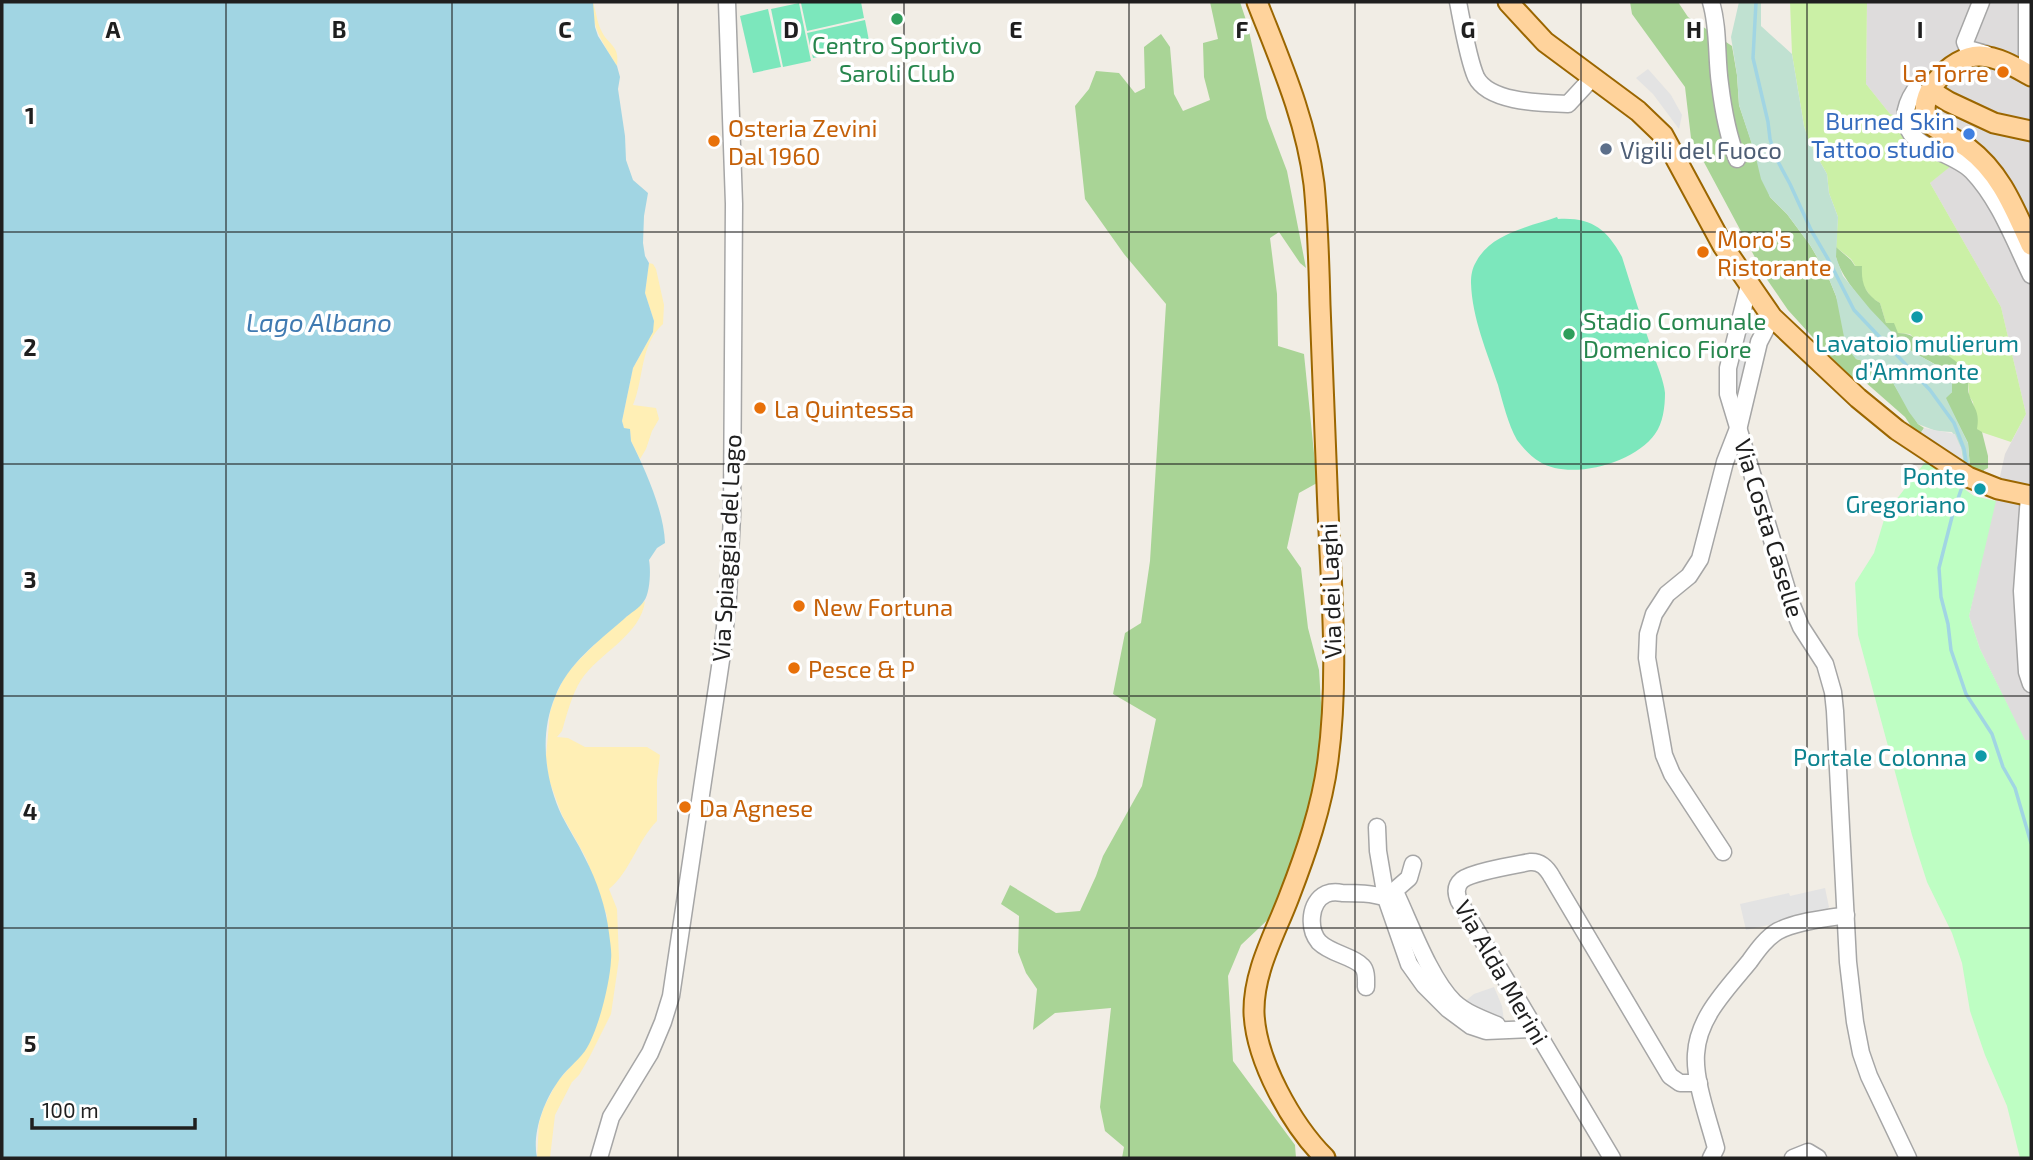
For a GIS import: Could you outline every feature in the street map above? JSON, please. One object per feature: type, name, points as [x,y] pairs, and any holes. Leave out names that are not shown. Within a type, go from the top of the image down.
[{"type":"main road","name":"Via dei Laghi","points":[[1257,2],[1300,116],[1309,149],[1314,184],[1333,677],[1330,745],[1322,792],[1305,853],[1262,965],[1255,996],[1255,1024],[1263,1056],[1278,1088],[1298,1124],[1324,1158]]},
{"type":"main road","points":[[1508,2],[1545,42],[1638,111],[1663,135],[1723,246],[1772,317],[1867,406],[1949,470],[1981,484],[2030,496]]},
{"type":"main road","points":[[1923,90],[1950,67],[1971,57],[2029,61]]},
{"type":"main road","points":[[1923,90],[1994,123],[2031,131]]},
{"type":"main road","points":[[1923,90],[1927,122],[1968,148],[1989,167],[2009,196],[2031,245]]},
{"type":"street","name":"Via Spiaggia del Lago","points":[[599,1158],[611,1117],[650,1053],[671,996],[726,625],[732,515],[734,215],[727,2]]},
{"type":"street","points":[[1458,2],[1477,79],[1495,94],[1543,103],[1568,104],[1592,78]]},
{"type":"street","points":[[1711,2],[1720,85],[1730,141],[1737,159]]},
{"type":"street","points":[[1981,2],[1965,46],[1971,51],[2029,61],[2027,2]]},
{"type":"street","points":[[1923,90],[1909,98],[1905,111],[1909,131],[1917,141],[1954,157],[1971,170],[1993,200],[2031,275]]},
{"type":"street","name":"Via Costa Caselle","points":[[1749,285],[1727,377],[1728,394],[1791,603],[1801,627],[1825,664],[1833,692],[1841,792],[1850,984],[1858,1041],[1875,1091],[1908,1158]]},
{"type":"street","points":[[1723,852],[1672,774],[1664,755],[1647,658],[1648,634],[1654,614],[1667,594],[1689,576],[1700,559],[1725,462],[1739,426],[1759,342],[1772,317]]},
{"type":"street","points":[[2030,496],[2022,591],[2027,672],[2031,684]]},
{"type":"street","points":[[1377,827],[1378,851],[1406,959],[1424,985],[1448,1009],[1471,1026],[1486,1031],[1534,1029]]},
{"type":"street","name":"Via Alda Merini","points":[[1612,1158],[1460,901],[1457,892],[1459,883],[1467,877],[1534,862],[1540,863],[1550,874],[1670,1076],[1680,1083],[1699,1083]]},
{"type":"street","points":[[1391,897],[1409,878],[1413,864]]},
{"type":"street","points":[[1366,987],[1363,966],[1331,951],[1320,942],[1312,930],[1311,916],[1321,898],[1329,893],[1391,897]]},
{"type":"street","points":[[1715,1155],[1696,1068],[1701,1029],[1716,1003],[1765,942],[1776,933],[1787,928],[1846,915]]},
{"type":"street","points":[[1793,1158],[1805,1152],[1818,1158]]},
{"type":"shaded area","points":[[1867,2],[2031,2],[2031,740],[2025,741],[1980,649],[1969,616],[2005,454],[2026,414],[2001,307],[1930,183],[1956,161],[1890,114],[1866,84]]},
{"type":"shaded area","points":[[1648,69],[1671,95],[1682,115],[1679,129],[1653,94],[1636,78]]},
{"type":"shaded area","points":[[1743,320],[1752,329],[1737,396],[1730,391]]},
{"type":"shaded area","points":[[1924,428],[1955,434],[1961,448],[1963,464],[1920,434]]},
{"type":"shaded area","points":[[1825,888],[1829,907],[1823,913],[1746,930],[1740,904]]},
{"type":"shaded area","points":[[1494,987],[1502,1006],[1504,1021],[1479,1013],[1463,1003],[1474,994]]},
{"type":"green space","points":[[861,2],[864,18],[807,31],[801,3]]},
{"type":"green space","points":[[1210,2],[1240,2],[1248,26],[1267,118],[1287,171],[1306,268],[1279,232],[1270,238],[1277,294],[1278,346],[1304,354],[1317,483],[1299,493],[1287,548],[1301,568],[1308,628],[1319,670],[1322,719],[1318,782],[1276,912],[1241,945],[1228,976],[1233,1061],[1295,1145],[1296,1158],[1122,1158],[1124,1147],[1105,1131],[1100,1107],[1111,1008],[1055,1013],[1033,1030],[1037,989],[1026,973],[1018,952],[1019,916],[1001,904],[1010,885],[1056,913],[1080,911],[1103,856],[1142,786],[1156,719],[1113,694],[1125,633],[1141,623],[1150,561],[1166,304],[1124,254],[1085,199],[1075,106],[1089,89],[1096,71],[1119,73],[1135,93],[1145,88],[1144,47],[1161,34],[1170,47],[1174,94],[1183,111],[1210,100],[1204,77],[1203,43],[1218,39]]},
{"type":"green space","points":[[1630,2],[1678,2],[1688,17],[1732,46],[1739,105],[1770,197],[1787,214],[1810,245],[1827,274],[1856,359],[1875,364],[1892,381],[1918,424],[1924,428],[1920,434],[1864,381],[1853,379],[1828,354],[1788,310],[1766,278],[1691,138],[1685,87],[1632,14]]},
{"type":"green space","points":[[1739,2],[1761,2],[1761,26],[1792,54],[1804,126],[1810,144],[1827,174],[1829,193],[1838,217],[1836,257],[1843,276],[1908,349],[1943,369],[1952,382],[1952,392],[1946,398],[1968,443],[1970,468],[1964,466],[1961,448],[1952,432],[1936,431],[1918,424],[1892,381],[1875,364],[1856,359],[1846,347],[1836,296],[1827,274],[1810,245],[1787,214],[1770,197],[1761,179],[1739,105],[1731,37]]},
{"type":"green space","points":[[1790,2],[1867,2],[1866,84],[1890,114],[1903,118],[1907,133],[1957,161],[1930,183],[2001,307],[2026,414],[2011,442],[1978,431],[1973,402],[1969,396],[1968,379],[1961,367],[1941,353],[1925,349],[1910,334],[1898,333],[1886,323],[1880,303],[1872,298],[1862,284],[1861,275],[1851,259],[1836,247],[1838,217],[1829,193],[1827,174],[1810,144],[1804,126],[1792,54]]},
{"type":"green space","points":[[799,3],[811,61],[783,67],[771,9]]},
{"type":"green space","points":[[768,9],[781,67],[753,73],[740,16]]},
{"type":"green space","points":[[865,20],[870,46],[813,58],[807,33]]},
{"type":"green space","points":[[1557,217],[1580,220],[1597,227],[1616,247],[1622,257],[1665,393],[1660,425],[1646,444],[1618,461],[1584,469],[1568,470],[1540,462],[1517,440],[1481,335],[1472,296],[1472,272],[1476,262],[1491,244],[1512,232]]},
{"type":"green space","points":[[1836,247],[1855,266],[1862,266],[1865,288],[1880,303],[1886,323],[1894,323],[1898,333],[1911,336],[1928,350],[1947,355],[1965,372],[1968,392],[1977,414],[1977,429],[1982,432],[1988,456],[1988,468],[1983,473],[1970,468],[1968,443],[1945,398],[1952,392],[1948,376],[1901,342],[1879,320],[1846,279],[1836,256]]},
{"type":"green space","points":[[1926,461],[1974,496],[1996,501],[1969,616],[1980,649],[2025,740],[2031,740],[2031,1158],[2020,1158],[2007,1106],[1970,1011],[1962,963],[1952,933],[1927,882],[1858,635],[1855,583],[1874,553],[1886,513]]},
{"type":"sand","points":[[593,2],[598,24],[617,53],[617,66],[596,28]]},
{"type":"sand","points":[[649,263],[656,269],[664,305],[663,324],[650,341],[633,405],[656,408],[659,419],[640,459],[631,441],[630,430],[624,428],[622,421],[633,368],[648,341],[654,321],[645,293]]},
{"type":"sand","points":[[645,601],[642,613],[628,634],[581,680],[572,698],[562,731],[557,737],[568,738],[585,747],[647,747],[660,755],[657,821],[623,874],[609,889],[617,909],[619,959],[611,1014],[555,1115],[550,1158],[537,1158],[539,1123],[544,1107],[557,1082],[585,1050],[607,916],[586,858],[562,815],[549,780],[546,757],[550,712],[565,676],[602,637]]},
{"type":"water","name":"Lago Albano","points":[[2,2],[593,2],[598,36],[617,66],[620,77],[618,89],[626,160],[633,180],[648,193],[643,243],[649,263],[645,293],[654,321],[653,332],[633,368],[622,421],[624,428],[630,429],[631,441],[653,490],[665,543],[657,548],[649,560],[650,581],[644,601],[576,663],[561,685],[550,712],[546,757],[551,788],[597,885],[608,923],[611,957],[602,1007],[590,1043],[560,1079],[543,1109],[537,1129],[537,1158],[2,1158]]},
{"type":"waterway","points":[[1756,2],[1753,58],[1776,158],[1854,310],[1930,390],[1954,423],[1964,449],[1967,467]]},
{"type":"waterway","points":[[1962,487],[1939,568],[1941,597],[1951,650],[1966,694],[1992,734],[2003,767],[2015,788],[2031,843]]},
{"type":"place","name":"Centro Sportivo Saroli Club","points":[[897,19]]},
{"type":"place","name":"La Torre","points":[[2003,72]]},
{"type":"place","name":"Burned Skin Tattoo studio","points":[[1969,134]]},
{"type":"place","name":"Osteria Zevini Dal 1960","points":[[714,141]]},
{"type":"place","name":"Vigili del Fuoco","points":[[1606,149]]},
{"type":"place","name":"Moro's Ristorante","points":[[1703,252]]},
{"type":"place","name":"Lavatoio mulierum d’Ammonte","points":[[1917,317]]},
{"type":"place","name":"Stadio Comunale Domenico Fiore","points":[[1569,334]]},
{"type":"place","name":"La Quintessa","points":[[760,408]]},
{"type":"place","name":"Ponte Gregoriano","points":[[1980,489]]},
{"type":"place","name":"New Fortuna","points":[[799,606]]},
{"type":"place","name":"Pesce & P","points":[[794,668]]},
{"type":"place","name":"Portale Colonna","points":[[1981,756]]},
{"type":"place","name":"Da Agnese","points":[[685,807]]}]
